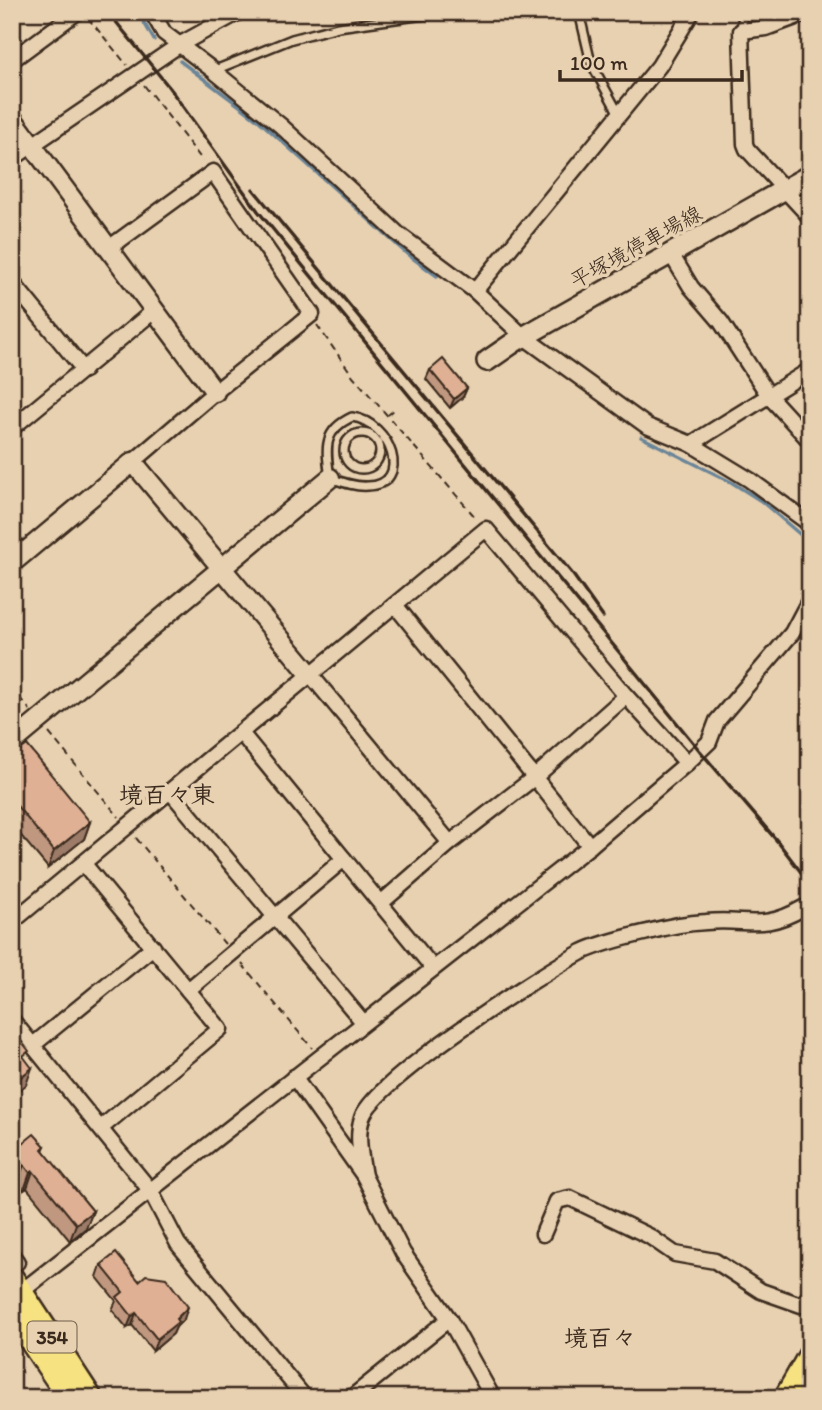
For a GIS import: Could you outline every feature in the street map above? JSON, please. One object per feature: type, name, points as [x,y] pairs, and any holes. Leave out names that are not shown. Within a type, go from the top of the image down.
[{"type":"main road","name":"平塚境停車場線","points":[[487,361],[517,341],[810,175]]},
{"type":"main road","name":"354","points":[[15,1283],[70,1398]]},
{"type":"main road","name":"354","points":[[15,1283],[90,1398]]},
{"type":"main road","points":[[786,1398],[808,1363]]},
{"type":"street","points":[[12,60],[77,12]]},
{"type":"street","points":[[152,12],[164,33],[215,71],[330,170],[397,233],[475,291],[517,341],[647,426],[691,444],[750,480],[810,524]]},
{"type":"street","points":[[12,159],[179,45],[239,12]]},
{"type":"street","points":[[475,291],[659,66],[692,12]]},
{"type":"street","points":[[809,12],[766,28],[741,31],[745,144],[783,190],[810,217]]},
{"type":"street","points":[[12,118],[215,392]]},
{"type":"street","points":[[16,553],[133,462],[312,314],[213,172],[109,248]]},
{"type":"street","points":[[671,254],[691,287],[721,322],[769,396],[810,441]]},
{"type":"street","points":[[15,291],[84,370]]},
{"type":"street","points":[[12,428],[155,310]]},
{"type":"street","points":[[691,444],[810,370]]},
{"type":"street","points":[[133,462],[450,843]]},
{"type":"street","points":[[12,743],[330,478]]},
{"type":"street","points":[[12,922],[486,529],[626,696],[687,763]]},
{"type":"street","points":[[15,1283],[150,1190],[590,846],[687,763],[709,742],[717,721],[792,633],[810,599]]},
{"type":"street","points":[[395,605],[590,846]]},
{"type":"street","points":[[381,903],[450,843],[535,776],[626,696]]},
{"type":"street","points":[[241,733],[433,968]]},
{"type":"street","points":[[170,791],[363,1022]]},
{"type":"street","points":[[187,990],[344,859]]},
{"type":"street","points":[[84,864],[220,1029],[101,1128]]},
{"type":"street","points":[[364,1176],[359,1147],[362,1116],[375,1099],[418,1060],[512,995],[584,951],[649,931],[707,922],[767,923],[783,919],[803,908],[810,911]]},
{"type":"street","points":[[33,1045],[153,947]]},
{"type":"street","points":[[12,1020],[150,1190],[178,1244],[305,1398]]},
{"type":"street","points":[[293,1077],[364,1176],[403,1253],[449,1320],[494,1398]]},
{"type":"street","points":[[543,1234],[557,1201],[570,1198],[649,1236],[676,1254],[715,1261],[761,1291],[801,1305],[810,1296]]},
{"type":"street","points":[[351,1398],[449,1320]]},
{"type":"lane","points":[[215,71],[292,39],[338,27],[446,12]]},
{"type":"lane","points":[[579,12],[591,64],[619,115]]},
{"type":"lane","points":[[741,31],[743,12]]},
{"type":"lane","points":[[352,417],[361,418],[391,446],[394,459],[388,477],[377,485],[369,486],[330,478],[327,456],[331,432],[352,417]]},
{"type":"lane","points":[[365,433],[379,436],[377,461],[366,468],[355,467],[347,461],[344,454],[347,440],[352,436],[365,433]]},
{"type":"lane","points":[[327,456],[344,454]]},
{"type":"lane","points":[[351,484],[355,467]]},
{"type":"path","points":[[84,12],[213,172]]},
{"type":"path","points":[[310,316],[353,376],[486,529]]},
{"type":"path","points":[[387,416],[396,408]]},
{"type":"path","points":[[12,689],[319,1057]]},
{"type":"building","points":[[443,359],[467,388],[454,399],[430,370]]},
{"type":"building","points":[[27,745],[90,822],[54,851],[12,800],[12,757]]},
{"type":"building","points":[[12,1029],[29,1051],[23,1056],[32,1068],[12,1084]]},
{"type":"building","points":[[34,1134],[45,1146],[42,1149],[93,1211],[76,1224],[33,1171],[30,1173],[24,1165],[12,1174],[12,1152]]},
{"type":"building","points":[[116,1253],[139,1281],[146,1275],[166,1278],[188,1307],[176,1319],[178,1322],[157,1339],[136,1313],[132,1316],[117,1297],[123,1292],[101,1265]]},
{"type":"waterway","points":[[138,12],[154,40]]},
{"type":"waterway","points":[[180,61],[257,119],[407,254],[437,276]]},
{"type":"waterway","points":[[641,437],[731,482],[761,501],[810,543]]},
{"type":"railway","points":[[108,12],[173,92]]},
{"type":"railway","points":[[168,86],[258,211],[810,884]]},
{"type":"railway","points":[[253,189],[571,572],[603,617]]},
{"type":"district","name":"境百々東","points":[[167,795]]},
{"type":"district","name":"境百々","points":[[600,1338]]}]
